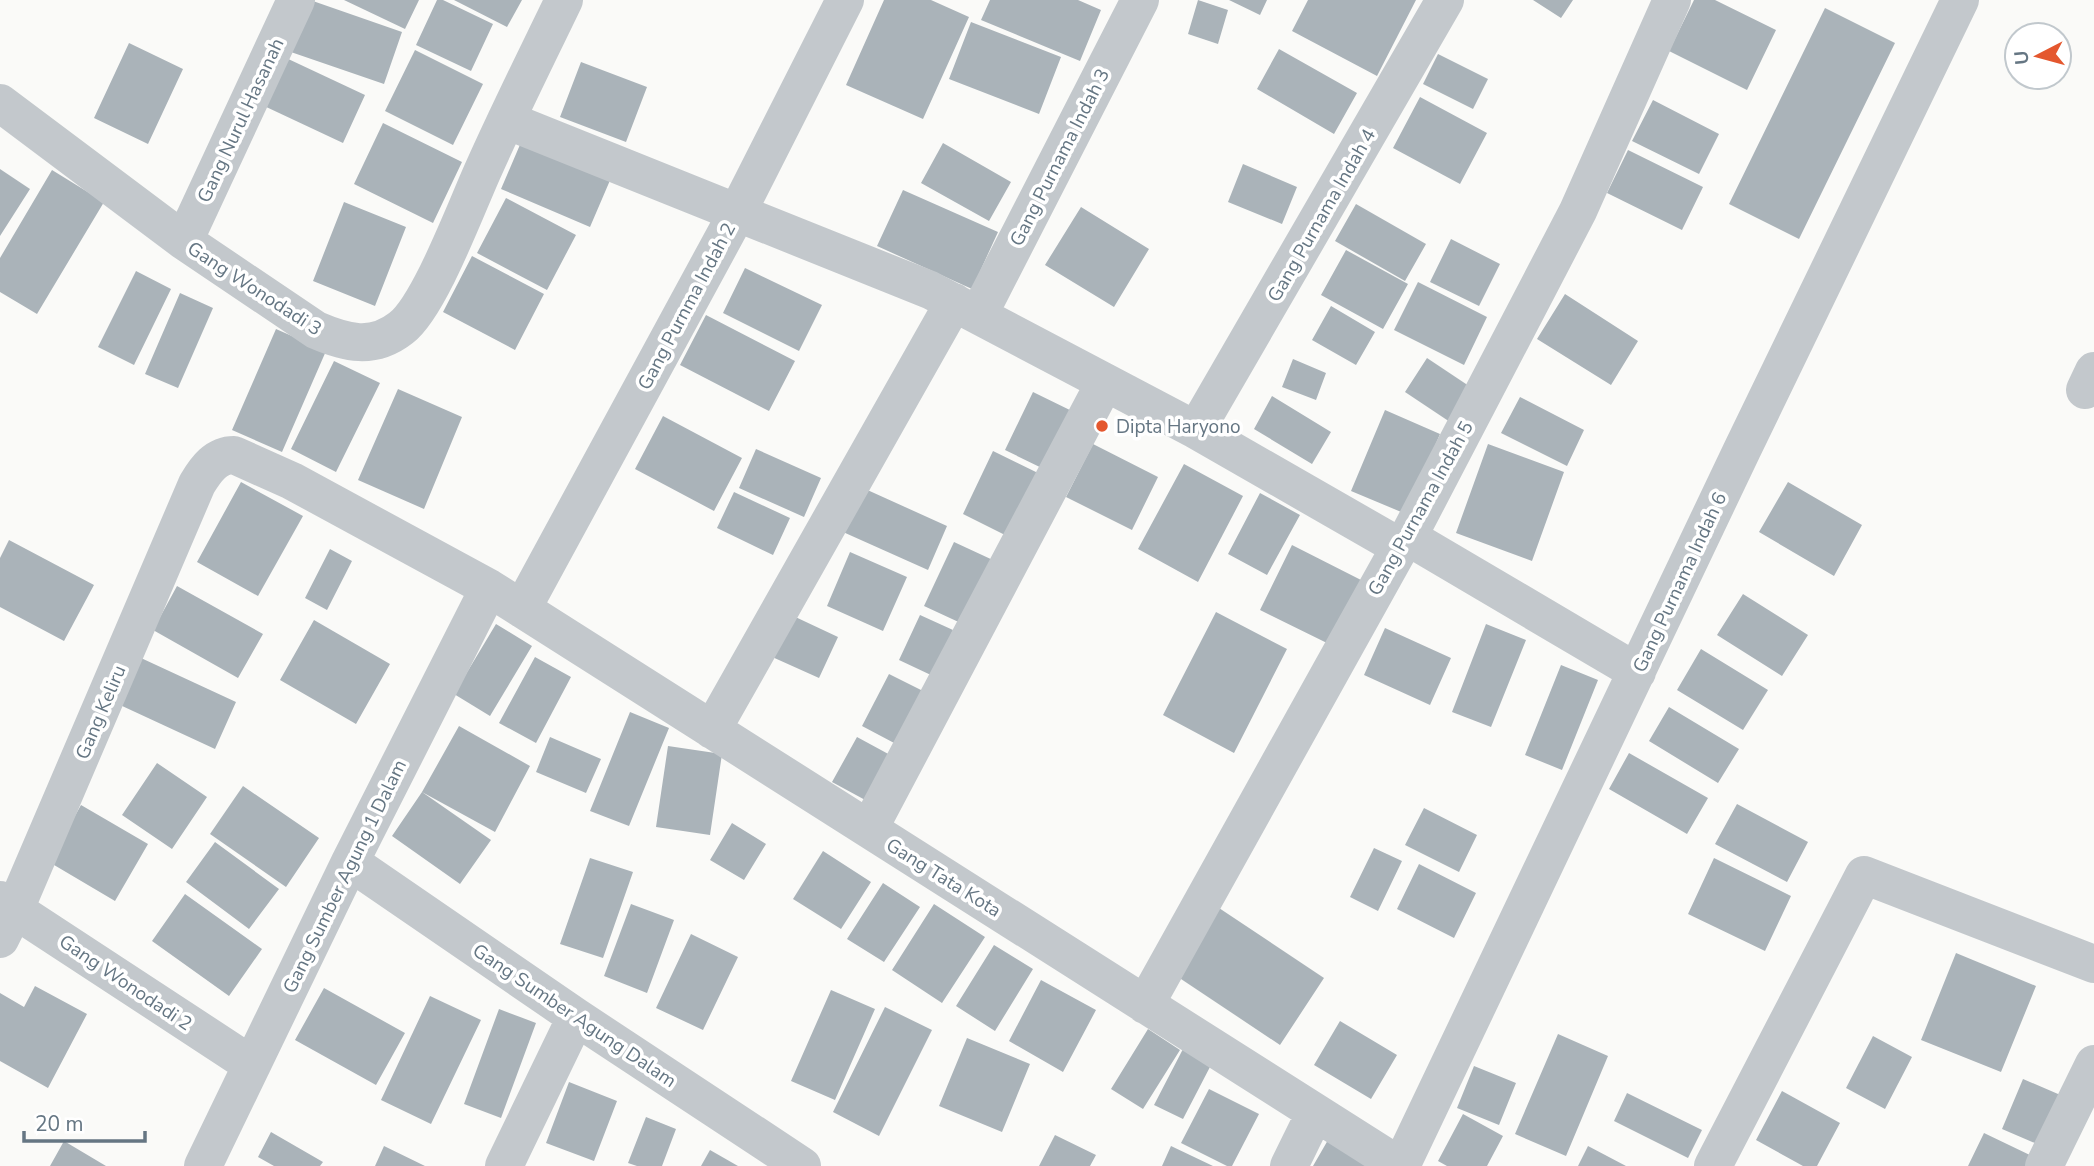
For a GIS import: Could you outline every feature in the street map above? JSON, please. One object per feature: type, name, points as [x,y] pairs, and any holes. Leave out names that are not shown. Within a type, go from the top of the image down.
[{"type":"street","name":"Gang Nurul Hasanah","points":[[184,241],[296,0]]},
{"type":"street","name":"Gang Wonodadi 3","points":[[0,103],[184,241],[316,331],[356,343],[378,341],[401,328],[412,318],[430,287],[564,0]]},
{"type":"street","name":"Gang Purnma Indah 2","points":[[522,609],[737,213],[845,0]]},
{"type":"street","name":"Gang Purnama Indah 3","points":[[712,730],[967,308],[1140,0]]},
{"type":"street","name":"Gang Purnama Indah 4","points":[[1196,430],[1445,0]]},
{"type":"street","name":"Gang Purnama Indah 5","points":[[1145,1005],[1404,542],[1577,211],[1672,0]]},
{"type":"street","name":"Gang Purnama Indah 6","points":[[1401,1166],[1960,0]]},
{"type":"street","points":[[506,120],[930,290],[967,308],[1404,542],[1637,671]]},
{"type":"street","points":[[869,829],[1105,382]]},
{"type":"street","name":"Gang Keliru","points":[[5,916],[197,484],[212,463],[225,456],[234,455],[292,481],[489,589]]},
{"type":"street","name":"Gang Tata Kota","points":[[489,589],[1401,1166]]},
{"type":"street","name":"Gang Sumber Agung 1 Dalam","points":[[203,1166],[350,862],[489,589]]},
{"type":"street","name":"Gang Sumber Agung Dalam","points":[[350,862],[576,1017],[802,1166]]},
{"type":"street","points":[[1713,1166],[1864,875],[2094,964]]},
{"type":"street","name":"Gang Wonodadi 2","points":[[5,916],[251,1066]]},
{"type":"street","points":[[504,1166],[576,1017]]},
{"type":"street","points":[[2044,1166],[2094,1064]]},
{"type":"street","points":[[1289,1166],[1315,1113]]},
{"type":"building","points":[[310,0],[402,32],[384,84],[285,50]]},
{"type":"building","points":[[344,0],[419,0],[405,29]]},
{"type":"building","points":[[437,0],[443,0],[493,24],[471,71],[416,45]]},
{"type":"building","points":[[454,0],[522,0],[507,27]]},
{"type":"building","points":[[884,0],[931,0],[969,17],[923,119],[846,85]]},
{"type":"building","points":[[990,0],[1078,0],[1101,10],[1080,61],[981,20]]},
{"type":"building","points":[[1198,0],[1228,10],[1218,44],[1188,34]]},
{"type":"building","points":[[1229,0],[1267,0],[1260,15]]},
{"type":"building","points":[[1308,0],[1416,0],[1377,76],[1292,31]]},
{"type":"building","points":[[1533,0],[1573,0],[1561,18]]},
{"type":"building","points":[[1694,0],[1715,0],[1776,30],[1747,90],[1669,51]]},
{"type":"building","points":[[1825,8],[1895,43],[1799,239],[1729,204]]},
{"type":"building","points":[[971,22],[1061,57],[1039,114],[949,79]]},
{"type":"building","points":[[129,43],[183,69],[148,144],[94,118]]},
{"type":"building","points":[[1279,49],[1357,93],[1334,134],[1257,89]]},
{"type":"building","points":[[415,50],[483,84],[453,145],[385,111]]},
{"type":"building","points":[[1438,54],[1488,79],[1473,109],[1423,84]]},
{"type":"building","points":[[284,57],[365,95],[343,143],[262,105]]},
{"type":"building","points":[[581,62],[647,87],[626,142],[560,117]]},
{"type":"building","points":[[1420,97],[1487,133],[1460,184],[1393,148]]},
{"type":"building","points":[[1653,100],[1719,134],[1699,174],[1632,141]]},
{"type":"building","points":[[383,123],[462,162],[433,223],[354,184]]},
{"type":"building","points":[[522,140],[611,178],[590,227],[501,189]]},
{"type":"building","points":[[943,143],[1011,182],[989,221],[921,183]]},
{"type":"building","points":[[1628,150],[1703,187],[1682,230],[1607,193]]},
{"type":"building","points":[[1243,164],[1297,187],[1282,224],[1228,202]]},
{"type":"building","points":[[0,169],[30,189],[0,236]]},
{"type":"building","points":[[52,170],[104,202],[37,314],[0,292],[0,258]]},
{"type":"building","points":[[903,190],[998,232],[972,289],[877,246]]},
{"type":"building","points":[[506,198],[576,235],[547,290],[477,253]]},
{"type":"building","points":[[344,202],[406,227],[375,306],[313,281]]},
{"type":"building","points":[[1356,204],[1426,244],[1405,281],[1335,241]]},
{"type":"building","points":[[1081,207],[1149,249],[1114,307],[1045,265]]},
{"type":"building","points":[[1451,239],[1500,264],[1479,306],[1430,282]]},
{"type":"building","points":[[1346,250],[1408,284],[1383,329],[1321,295]]},
{"type":"building","points":[[472,256],[544,294],[515,350],[443,312]]},
{"type":"building","points":[[745,268],[822,305],[799,351],[723,313]]},
{"type":"building","points":[[136,271],[171,289],[134,365],[98,347]]},
{"type":"building","points":[[1418,282],[1487,317],[1464,365],[1394,330]]},
{"type":"building","points":[[180,293],[213,308],[178,388],[145,374]]},
{"type":"building","points":[[1565,294],[1638,341],[1611,385],[1537,339]]},
{"type":"building","points":[[1331,306],[1375,332],[1356,365],[1312,340]]},
{"type":"building","points":[[706,315],[795,361],[769,411],[680,365]]},
{"type":"building","points":[[276,329],[326,351],[282,452],[232,430]]},
{"type":"building","points":[[1427,358],[1475,390],[1453,424],[1405,392]]},
{"type":"building","points":[[1293,359],[1326,373],[1316,400],[1282,387]]},
{"type":"building","points":[[334,361],[380,383],[336,472],[291,449]]},
{"type":"building","points":[[398,389],[462,417],[424,509],[358,480]]},
{"type":"building","points":[[1033,392],[1078,414],[1050,472],[1005,450]]},
{"type":"building","points":[[1272,396],[1331,432],[1312,464],[1254,429]]},
{"type":"building","points":[[1520,397],[1584,430],[1567,466],[1501,433]]},
{"type":"building","points":[[1385,410],[1440,434],[1406,514],[1351,491]]},
{"type":"building","points":[[663,416],[742,458],[714,511],[635,469]]},
{"type":"building","points":[[1093,444],[1158,477],[1132,530],[1066,497]]},
{"type":"building","points":[[1488,444],[1564,472],[1532,561],[1456,533]]},
{"type":"building","points":[[756,449],[821,478],[804,517],[739,488]]},
{"type":"building","points":[[993,451],[1040,474],[1009,537],[963,514]]},
{"type":"building","points":[[1184,464],[1243,496],[1198,582],[1138,549]]},
{"type":"building","points":[[241,482],[303,516],[258,596],[197,562]]},
{"type":"building","points":[[1788,482],[1862,525],[1834,576],[1759,532]]},
{"type":"building","points":[[863,488],[947,526],[928,570],[843,532]]},
{"type":"building","points":[[734,492],[790,518],[773,555],[717,528]]},
{"type":"building","points":[[1260,493],[1300,515],[1267,575],[1228,554]]},
{"type":"building","points":[[9,540],[94,585],[64,641],[0,607],[0,558]]},
{"type":"building","points":[[954,542],[995,561],[965,625],[924,606]]},
{"type":"building","points":[[1292,545],[1363,581],[1331,645],[1260,610]]},
{"type":"building","points":[[330,549],[352,561],[327,610],[305,598]]},
{"type":"building","points":[[850,552],[907,577],[883,631],[827,606]]},
{"type":"building","points":[[177,586],[263,634],[238,678],[153,630]]},
{"type":"building","points":[[1743,594],[1808,635],[1782,676],[1717,635]]},
{"type":"building","points":[[1216,612],[1287,649],[1234,753],[1163,715]]},
{"type":"building","points":[[789,614],[838,637],[819,678],[770,656]]},
{"type":"building","points":[[920,615],[953,630],[933,676],[899,660]]},
{"type":"building","points":[[314,620],[390,664],[356,724],[280,680]]},
{"type":"building","points":[[496,624],[532,646],[490,716],[454,694]]},
{"type":"building","points":[[1486,624],[1526,640],[1491,727],[1452,712]]},
{"type":"building","points":[[1385,628],[1451,658],[1430,705],[1364,675]]},
{"type":"building","points":[[1701,649],[1768,690],[1743,730],[1677,690]]},
{"type":"building","points":[[535,657],[571,677],[536,743],[499,723]]},
{"type":"building","points":[[141,658],[236,702],[215,749],[120,705]]},
{"type":"building","points":[[1561,665],[1598,680],[1562,770],[1525,755]]},
{"type":"building","points":[[889,674],[923,691],[896,744],[862,726]]},
{"type":"building","points":[[1669,707],[1739,749],[1718,783],[1649,741]]},
{"type":"building","points":[[630,712],[669,728],[629,826],[590,811]]},
{"type":"building","points":[[459,726],[530,766],[495,832],[422,792]]},
{"type":"building","points":[[550,737],[601,759],[586,793],[536,772]]},
{"type":"building","points":[[857,737],[892,756],[867,801],[832,782]]},
{"type":"building","points":[[668,746],[722,754],[710,835],[656,827]]},
{"type":"building","points":[[1629,753],[1708,798],[1687,834],[1609,789]]},
{"type":"building","points":[[157,763],[207,797],[172,849],[122,815]]},
{"type":"building","points":[[243,786],[319,838],[286,887],[210,834]]},
{"type":"building","points":[[422,792],[491,840],[460,884],[392,836]]},
{"type":"building","points":[[1737,804],[1808,842],[1787,882],[1715,844]]},
{"type":"building","points":[[81,805],[148,844],[115,901],[49,862]]},
{"type":"building","points":[[1424,808],[1477,835],[1459,872],[1405,845]]},
{"type":"building","points":[[732,823],[766,844],[744,880],[710,860]]},
{"type":"building","points":[[215,842],[279,889],[249,929],[186,882]]},
{"type":"building","points":[[1374,848],[1402,861],[1378,911],[1350,897]]},
{"type":"building","points":[[823,851],[871,882],[841,929],[793,899]]},
{"type":"building","points":[[590,858],[633,872],[603,958],[560,944]]},
{"type":"building","points":[[1714,858],[1791,896],[1765,951],[1688,914]]},
{"type":"building","points":[[1419,864],[1476,893],[1454,938],[1397,909]]},
{"type":"building","points":[[883,883],[920,907],[884,962],[847,939]]},
{"type":"building","points":[[185,894],[262,949],[229,996],[152,941]]},
{"type":"building","points":[[631,904],[674,920],[647,993],[604,976]]},
{"type":"building","points":[[934,904],[985,937],[942,1003],[892,970]]},
{"type":"building","points":[[1219,908],[1324,978],[1280,1045],[1175,975]]},
{"type":"building","points":[[691,934],[738,957],[703,1030],[656,1008]]},
{"type":"building","points":[[994,945],[1033,969],[995,1031],[956,1006]]},
{"type":"building","points":[[1956,953],[2036,986],[2001,1072],[1921,1040]]},
{"type":"building","points":[[1041,980],[1096,1010],[1063,1072],[1009,1041]]},
{"type":"building","points":[[35,986],[87,1014],[48,1088],[0,1061],[0,993],[24,1007]]},
{"type":"building","points":[[324,988],[405,1033],[376,1085],[295,1040]]},
{"type":"building","points":[[831,990],[875,1009],[835,1100],[791,1081]]},
{"type":"building","points":[[430,996],[481,1020],[431,1124],[381,1100]]},
{"type":"building","points":[[885,1007],[932,1030],[879,1136],[833,1112]]},
{"type":"building","points":[[499,1009],[536,1023],[501,1118],[464,1104]]},
{"type":"building","points":[[1340,1021],[1397,1055],[1371,1099],[1314,1065]]},
{"type":"building","points":[[1148,1029],[1180,1050],[1143,1109],[1111,1089]]},
{"type":"building","points":[[1558,1034],[1608,1056],[1566,1156],[1515,1134]]},
{"type":"building","points":[[1873,1036],[1912,1057],[1885,1109],[1846,1088]]},
{"type":"building","points":[[967,1038],[1030,1064],[1002,1132],[939,1106]]},
{"type":"building","points":[[1183,1049],[1211,1065],[1183,1119],[1154,1105]]},
{"type":"building","points":[[1474,1066],[1516,1083],[1499,1125],[1457,1108]]},
{"type":"building","points":[[2023,1079],[2065,1097],[2044,1147],[2002,1129]]},
{"type":"building","points":[[569,1082],[617,1101],[594,1161],[546,1143]]},
{"type":"building","points":[[1209,1089],[1259,1114],[1232,1166],[1181,1143]]},
{"type":"building","points":[[1782,1091],[1840,1123],[1817,1166],[1803,1166],[1756,1140]]},
{"type":"building","points":[[1627,1093],[1702,1130],[1688,1158],[1614,1121]]},
{"type":"building","points":[[1463,1114],[1503,1136],[1487,1166],[1447,1166],[1438,1161]]},
{"type":"building","points":[[646,1117],[676,1129],[662,1166],[637,1166],[628,1163]]},
{"type":"building","points":[[271,1132],[323,1162],[320,1166],[274,1166],[258,1157]]},
{"type":"building","points":[[1984,1133],[2036,1158],[2032,1166],[1968,1166]]},
{"type":"building","points":[[1055,1135],[1096,1155],[1090,1166],[1039,1166]]},
{"type":"building","points":[[1328,1140],[1372,1166],[1313,1166]]},
{"type":"building","points":[[64,1141],[106,1166],[50,1166]]},
{"type":"building","points":[[384,1146],[425,1166],[375,1166]]},
{"type":"building","points":[[1171,1146],[1213,1166],[1162,1166]]},
{"type":"building","points":[[1588,1146],[1626,1166],[1578,1166]]},
{"type":"building","points":[[710,1150],[738,1166],[701,1166]]},
{"type":"place","name":"Dipta Haryono","points":[[1102,426]]}]
